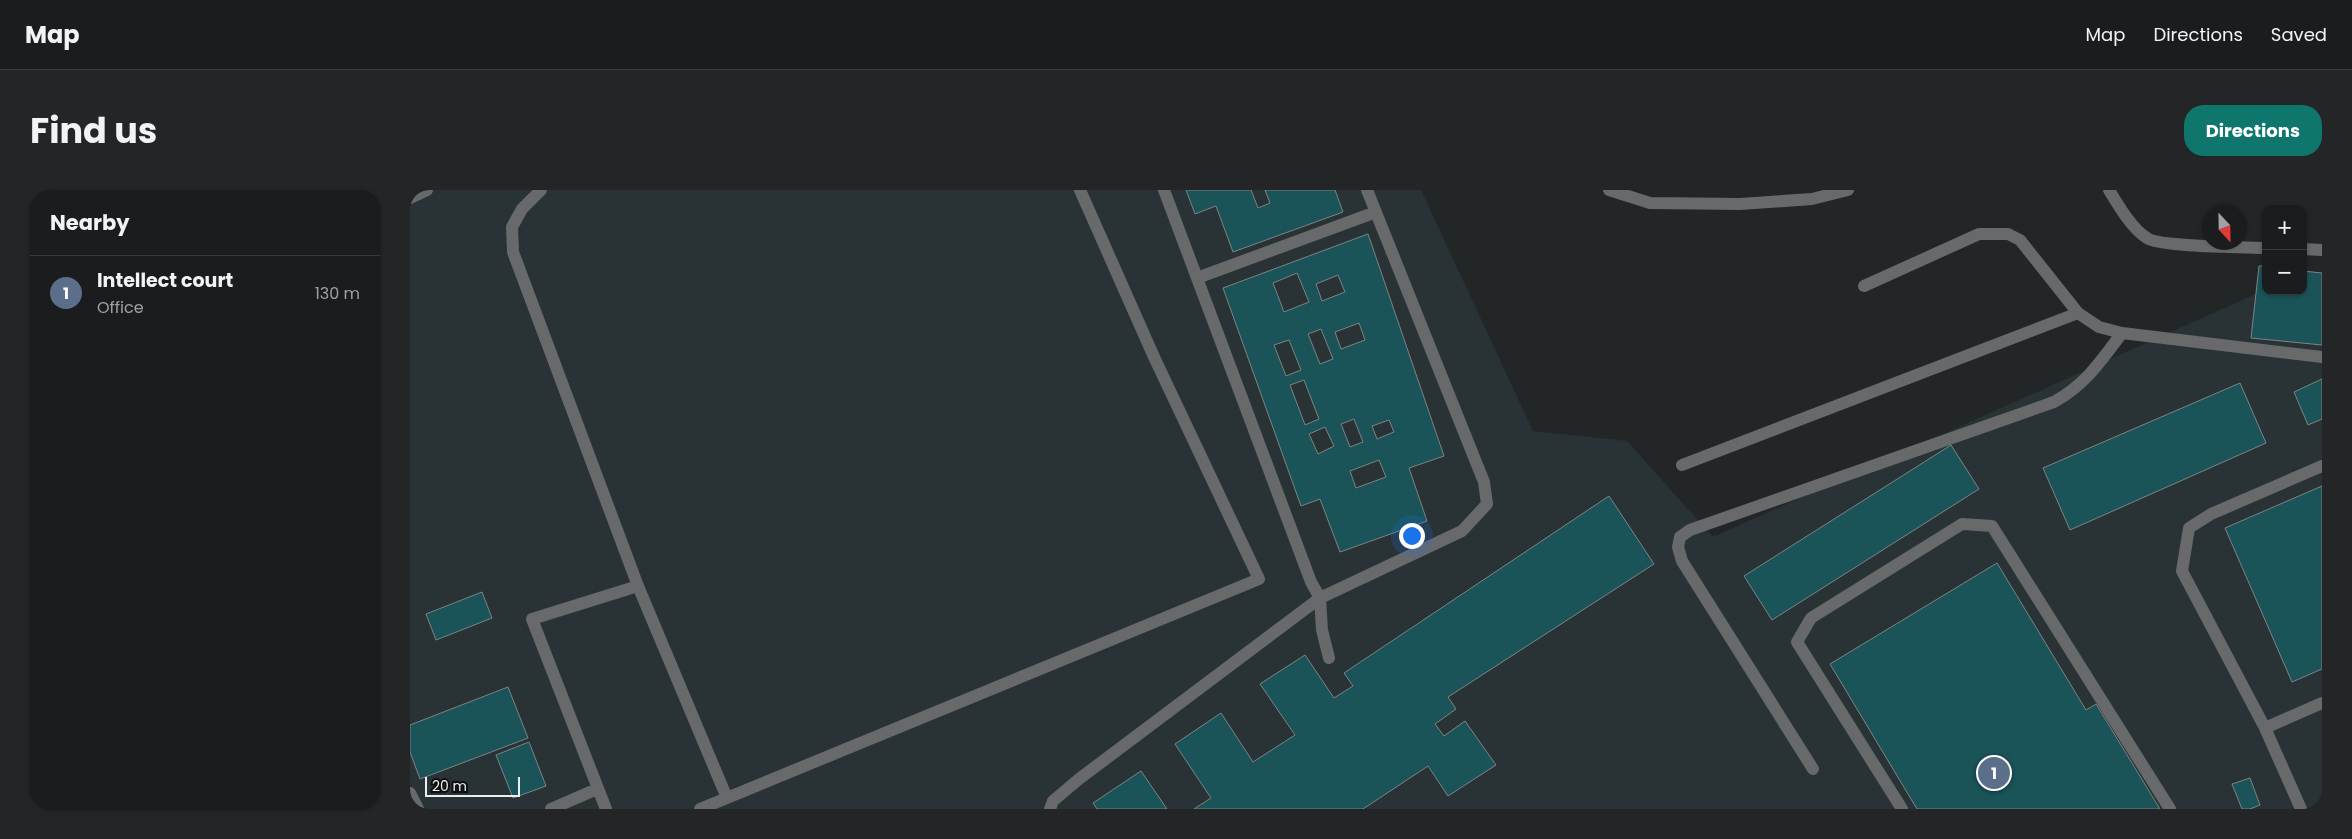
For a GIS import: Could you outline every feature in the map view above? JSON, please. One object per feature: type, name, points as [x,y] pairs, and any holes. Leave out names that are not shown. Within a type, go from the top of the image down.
[{"type":"street","points":[[410,198],[427,190]]},
{"type":"street","points":[[541,190],[522,209],[512,227],[513,252],[638,586],[727,798]]},
{"type":"street","points":[[700,809],[1259,579],[1154,357],[1080,190]]},
{"type":"street","points":[[1164,190],[1311,582],[1320,598],[1322,630],[1329,658]]},
{"type":"street","points":[[1050,809],[1053,801],[1078,779],[1320,598],[1462,530],[1487,504],[1484,482],[1367,190]]},
{"type":"street","points":[[1609,190],[1650,203],[1740,204],[1812,199],[1848,190]]},
{"type":"street","points":[[2109,190],[2123,213],[2147,239],[2166,243],[2262,248]]},
{"type":"street","points":[[1198,278],[1376,212]]},
{"type":"street","points":[[1864,286],[1979,234],[2008,234],[2020,240],[2078,313],[2099,327],[2122,333],[2322,357]]},
{"type":"street","points":[[2307,249],[2322,250]]},
{"type":"street","points":[[1682,465],[2078,313]]},
{"type":"street","points":[[1812,769],[1682,561],[1678,547],[1680,537],[1690,530],[2054,402],[2073,391],[2088,379],[2122,333]]},
{"type":"street","points":[[2301,809],[2265,728],[2182,571],[2189,528],[2211,514],[2322,466]]},
{"type":"street","points":[[1902,809],[1797,642],[1811,618],[1962,524],[1992,526],[2170,809]]},
{"type":"street","points":[[606,809],[532,619],[638,586]]},
{"type":"street","points":[[2265,728],[2322,702]]},
{"type":"street","points":[[551,809],[597,789]]},
{"type":"street","points":[[410,793],[418,809]]},
{"type":"shaded area","points":[[410,190],[1421,190],[1533,431],[1627,441],[1713,537],[2258,293],[2262,293],[2262,295],[2322,296],[2322,809],[410,809]]},
{"type":"building","points":[[1186,190],[1251,190],[1258,208],[1270,203],[1265,190],[1335,190],[1343,212],[1233,252],[1216,206],[1195,214]]},
{"type":"building","points":[[1368,234],[1444,456],[1409,468],[1427,521],[1340,552],[1320,499],[1301,506],[1223,288]],"holes":[[[1297,273],[1309,302],[1284,312],[1273,283]],[[1338,275],[1345,292],[1322,301],[1316,284]],[[1359,323],[1365,340],[1341,349],[1335,332]],[[1321,329],[1333,359],[1320,364],[1308,334]],[[1289,340],[1301,370],[1286,376],[1274,345]],[[1304,380],[1319,419],[1305,425],[1290,385]],[[1354,419],[1363,442],[1350,447],[1341,424]],[[1389,420],[1394,432],[1377,439],[1372,426]],[[1325,427],[1334,446],[1318,454],[1309,434]],[[1379,460],[1386,477],[1356,488],[1350,471]]]},
{"type":"building","points":[[2259,266],[2262,266],[2262,295],[2307,295],[2307,271],[2322,273],[2322,345],[2251,338]]},
{"type":"building","points":[[2322,379],[2322,419],[2308,425],[2294,392]]},
{"type":"building","points":[[2240,383],[2266,443],[2070,530],[2043,468]]},
{"type":"building","points":[[1951,445],[1979,489],[1772,620],[1744,576]]},
{"type":"building","points":[[2322,486],[2322,669],[2292,682],[2225,528]]},
{"type":"building","points":[[1609,496],[1654,564],[1448,697],[1456,709],[1435,724],[1444,736],[1465,721],[1496,765],[1448,796],[1428,766],[1363,809],[1194,809],[1211,798],[1175,744],[1221,713],[1253,762],[1295,735],[1260,684],[1305,655],[1334,698],[1353,686],[1344,673]]},
{"type":"building","points":[[1997,563],[2086,710],[2096,704],[2160,809],[1917,809],[1830,664]]},
{"type":"building","points":[[482,592],[492,618],[436,640],[426,614]]},
{"type":"building","points":[[508,687],[528,738],[420,779],[410,752],[410,725]]},
{"type":"building","points":[[529,742],[546,786],[513,798],[496,755]]},
{"type":"building","points":[[1141,771],[1167,809],[1097,809],[1093,803]]},
{"type":"building","points":[[2250,778],[2260,805],[2250,809],[2242,809],[2232,784]]},
{"type":"place","name":"Intellect court","points":[[1994,773]]}]
